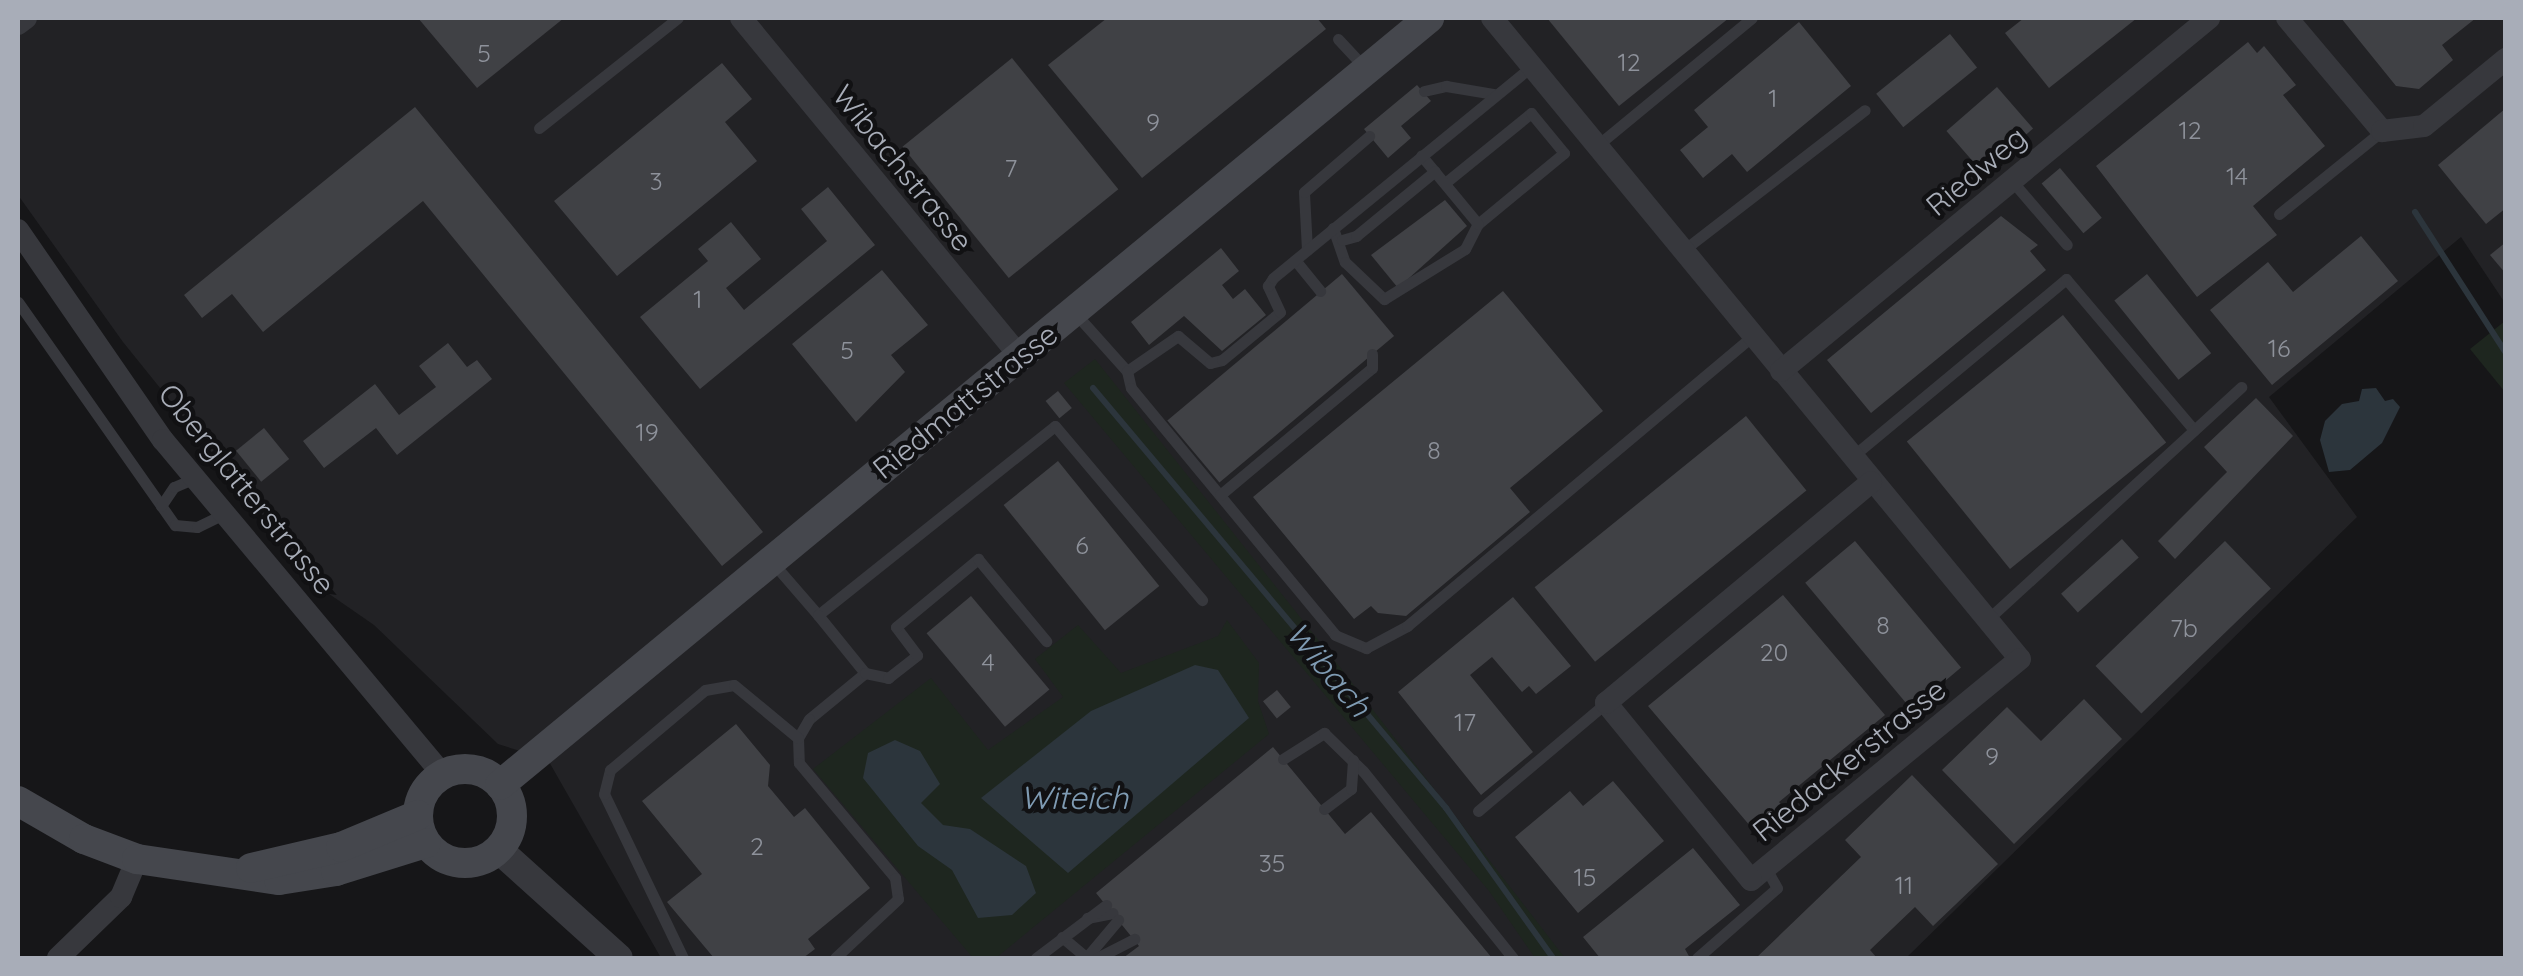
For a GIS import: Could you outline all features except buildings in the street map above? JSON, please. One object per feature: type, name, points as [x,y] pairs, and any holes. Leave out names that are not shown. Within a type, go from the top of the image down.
[{"type":"main road","name":"Riedmattstrasse","points":[[500,785],[1430,18]]},
{"type":"main road","points":[[467,769],[500,785],[512,824],[499,850],[461,863],[422,829],[425,792],[443,775],[467,769]]},
{"type":"main road","points":[[18,801],[84,839],[137,859],[234,873],[422,829]]},
{"type":"street","points":[[18,24],[26,18]]},
{"type":"street","name":"Wibachstrasse","points":[[741,18],[1020,356]]},
{"type":"street","name":"Riedackerstrasse","points":[[1492,18],[2020,659],[1751,880],[1606,703]]},
{"type":"street","name":"Riedweg","points":[[1781,371],[2209,18]]},
{"type":"street","points":[[2287,18],[2382,131],[2424,126],[2506,59]]},
{"type":"street","name":"Oberglatterstrasse","points":[[18,230],[195,478],[443,775]]},
{"type":"street","points":[[1606,703],[1871,482]]},
{"type":"street","points":[[499,850],[619,958]]},
{"type":"street","points":[[58,958],[121,896],[137,859]]},
{"type":"lane","points":[[539,128],[678,18]]},
{"type":"lane","points":[[1599,144],[1752,18]]},
{"type":"lane","points":[[1338,38],[1366,69]]},
{"type":"lane","points":[[1127,371],[1178,336],[1210,363],[1222,360],[1280,312],[1268,284],[1532,66]]},
{"type":"lane","points":[[1424,91],[1446,86],[1494,94]]},
{"type":"lane","points":[[1685,249],[1864,110]]},
{"type":"lane","points":[[1333,228],[1342,240],[1345,262],[1374,296],[1391,298],[1465,249],[1478,224],[1564,153],[1531,113],[1445,183]]},
{"type":"lane","points":[[2279,214],[2382,131]]},
{"type":"lane","points":[[1307,250],[1304,192],[1369,136]]},
{"type":"lane","points":[[1421,155],[1478,224]]},
{"type":"lane","points":[[1342,240],[1356,236],[1434,170]]},
{"type":"lane","points":[[2012,180],[2067,246]]},
{"type":"lane","points":[[1295,260],[1320,291]]},
{"type":"lane","points":[[1851,458],[2066,279],[2194,430]]},
{"type":"lane","points":[[18,302],[176,526],[197,527],[224,514]]},
{"type":"lane","points":[[1074,312],[1127,371],[1131,388],[1342,642],[1376,646],[1754,335]]},
{"type":"lane","points":[[1220,495],[1374,365],[1372,354]]},
{"type":"lane","points":[[1987,620],[2241,387]]},
{"type":"lane","points":[[818,615],[1055,426],[1202,600]]},
{"type":"lane","points":[[161,506],[174,487],[195,478]]},
{"type":"lane","points":[[770,560],[865,673],[888,678],[917,655],[896,627],[978,559],[1046,641]]},
{"type":"lane","points":[[835,958],[898,899],[895,878],[800,763],[798,738],[810,719],[865,673]]},
{"type":"lane","points":[[683,958],[604,794],[610,770],[706,690],[720,687],[734,685],[798,738]]},
{"type":"lane","points":[[1478,810],[1606,703]]},
{"type":"lane","points":[[1283,759],[1324,732],[1352,760],[1513,958]]},
{"type":"lane","points":[[1324,809],[1351,789],[1352,760]]},
{"type":"lane","points":[[1697,958],[1777,888],[1766,868]]},
{"type":"lane","points":[[1036,958],[1062,936],[1087,918],[1112,913],[1086,958],[1062,936]]},
{"type":"lane","points":[[1097,958],[1134,939]]},
{"type":"shaded area","points":[[18,18],[2505,18],[2505,303],[2461,237],[2269,397],[2357,517],[1906,958],[661,958],[548,760],[498,744],[374,625],[322,589],[123,342],[18,195]]},
{"type":"shaded area","points":[[2505,321],[2505,392],[2470,349]]},
{"type":"shaded area","points":[[1095,359],[1565,958],[1535,958],[1489,891],[1064,383]]},
{"type":"shaded area","points":[[1227,620],[1259,663],[1258,701],[1269,734],[996,958],[973,958],[813,769],[931,678],[988,750],[1063,697],[1035,659],[1078,625],[1121,673],[1218,636]]},
{"type":"water","points":[[2376,388],[2385,401],[2393,399],[2400,407],[2382,443],[2350,470],[2329,472],[2320,440],[2325,421],[2342,404],[2359,401],[2362,389]]},
{"type":"water","name":"Witeich","points":[[1195,665],[1218,670],[1249,718],[1068,873],[981,798],[1091,711]]},
{"type":"water","points":[[895,740],[920,751],[940,784],[921,803],[943,825],[970,829],[1026,866],[1036,893],[1012,915],[978,918],[952,870],[918,846],[863,778],[868,753]]},
{"type":"waterway","points":[[2415,212],[2506,353]]},
{"type":"waterway","name":"Wibach","points":[[1093,388],[1446,808],[1553,958]]}]
